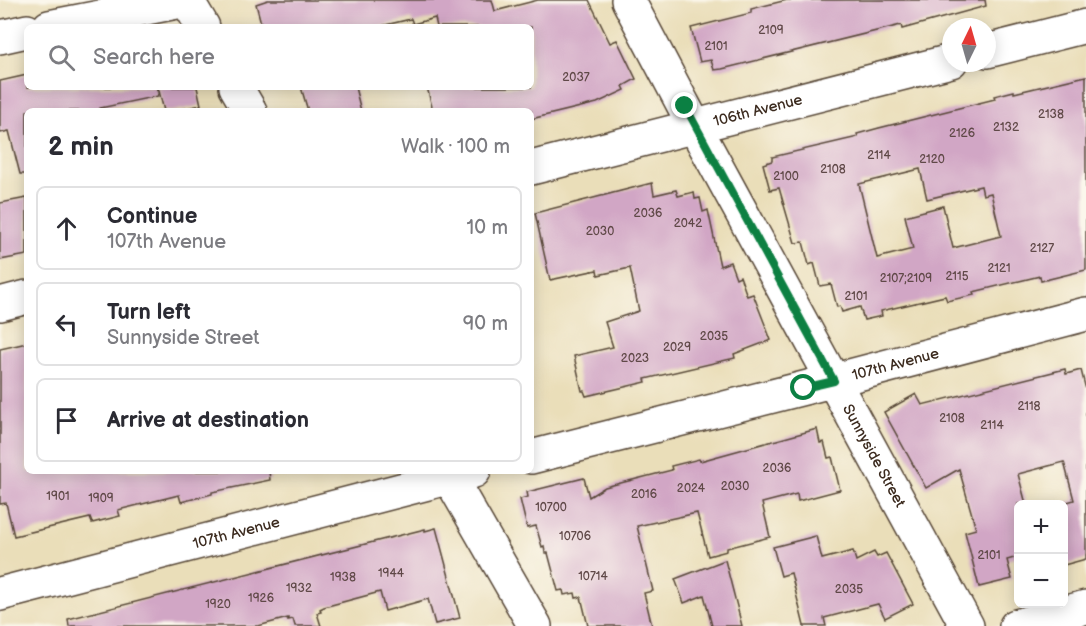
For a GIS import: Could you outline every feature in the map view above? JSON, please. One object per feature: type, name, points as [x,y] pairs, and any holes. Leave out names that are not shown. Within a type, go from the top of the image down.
[{"type":"street","points":[[64,24],[187,0],[201,24]]},
{"type":"street","name":"Sunnyside Street","points":[[628,0],[695,128],[967,626]]},
{"type":"street","points":[[996,49],[1086,26]]},
{"type":"street","points":[[0,37],[24,32]]},
{"type":"street","name":"106th Avenue","points":[[534,167],[942,63]]},
{"type":"street","points":[[238,90],[248,108]]},
{"type":"street","points":[[0,304],[24,298]]},
{"type":"street","name":"107th Avenue","points":[[534,456],[834,381],[1086,314]]},
{"type":"street","name":"107th Avenue","points":[[0,594],[452,474]]},
{"type":"street","points":[[457,474],[535,626]]},
{"type":"street","points":[[1016,626],[1086,608]]},
{"type":"building","points":[[268,0],[492,0],[495,11],[538,0],[589,0],[610,43],[617,40],[636,79],[623,86],[625,90],[597,103],[534,118],[534,108],[432,108],[428,90],[534,90],[534,24],[436,24],[435,18],[413,24],[411,19],[390,24],[261,24],[256,4]]},
{"type":"building","points":[[787,0],[985,0],[986,6],[902,29],[901,25],[722,69],[714,70],[711,60],[700,62],[691,28],[751,13],[751,9]]},
{"type":"building","points":[[24,76],[24,90],[157,90],[158,96],[100,108],[24,108],[24,174],[20,174],[9,131],[0,133],[0,81]]},
{"type":"building","points":[[1086,76],[1086,270],[1041,281],[1040,276],[973,292],[974,295],[947,301],[945,296],[881,311],[882,316],[864,320],[860,307],[842,312],[840,306],[837,307],[831,284],[820,286],[814,263],[809,265],[803,242],[795,243],[779,188],[770,190],[763,164],[772,161],[772,157],[858,137],[857,134],[995,99],[994,96],[1014,91],[1014,93]],"holes":[[[920,169],[927,199],[981,186],[983,195],[991,193],[1001,236],[953,248],[943,206],[905,216],[913,249],[877,258],[859,184]]]},
{"type":"building","points":[[159,90],[198,90],[201,105],[188,108],[163,108]]},
{"type":"building","points":[[302,90],[356,90],[360,108],[307,108]]},
{"type":"building","points":[[652,183],[654,195],[676,190],[678,196],[694,192],[695,199],[700,198],[703,212],[708,210],[720,266],[730,262],[736,278],[740,276],[747,296],[753,294],[771,340],[734,354],[735,358],[645,379],[646,382],[586,396],[582,391],[574,356],[613,347],[605,322],[639,311],[630,268],[598,275],[597,270],[550,280],[535,213]]},
{"type":"building","points":[[24,199],[24,256],[0,260],[0,203]]},
{"type":"building","points":[[24,344],[24,474],[269,474],[270,480],[212,492],[212,494],[181,502],[179,495],[118,510],[120,516],[92,523],[90,518],[14,536],[6,503],[0,504],[0,349]]},
{"type":"building","points":[[1065,369],[1066,374],[1081,370],[1086,390],[1086,559],[1068,564],[1068,502],[1074,500],[1064,462],[1018,474],[1025,500],[1014,500],[1014,558],[1007,560],[1012,579],[979,587],[965,532],[976,529],[959,469],[926,488],[884,412],[916,394],[922,405]]},
{"type":"building","points":[[817,429],[820,443],[824,442],[828,458],[832,457],[840,490],[798,501],[797,494],[762,503],[770,537],[727,548],[727,551],[708,556],[697,513],[637,526],[653,591],[644,593],[652,626],[588,626],[581,597],[576,598],[575,593],[564,595],[563,590],[558,591],[548,553],[545,553],[544,546],[542,547],[536,526],[527,528],[520,499],[528,497],[527,492],[584,478],[589,497],[605,487],[672,470],[671,466],[699,459],[700,461]]},
{"type":"building","points":[[436,528],[460,618],[435,624],[428,599],[385,611],[380,592],[320,609],[321,612],[317,613],[321,626],[295,626],[293,619],[288,620],[288,618],[258,626],[69,626],[68,619]]},
{"type":"building","points":[[816,536],[822,559],[853,551],[856,561],[874,552],[877,557],[886,553],[913,604],[885,618],[878,604],[824,618],[826,626],[804,626],[791,573],[781,576],[773,547]]},
{"type":"building","points":[[725,560],[742,626],[712,626],[704,595],[684,603],[675,579]]},
{"type":"route","points":[[685,106],[834,381],[804,388]]}]
